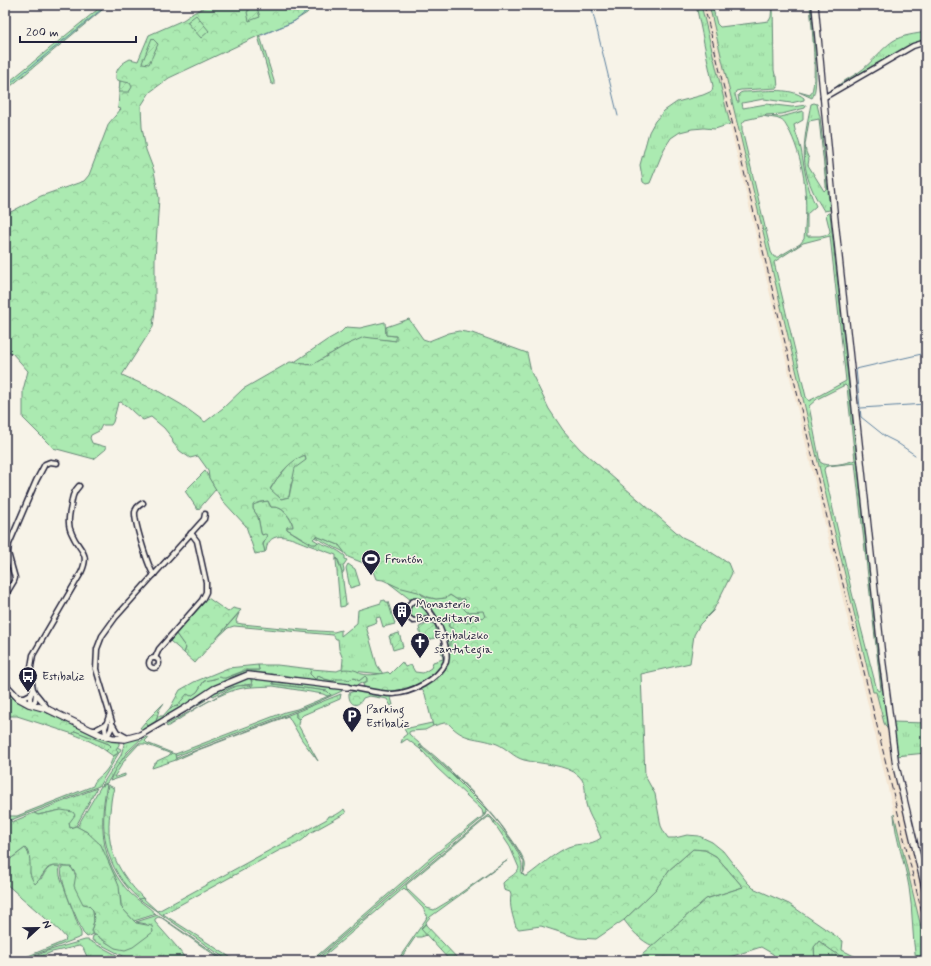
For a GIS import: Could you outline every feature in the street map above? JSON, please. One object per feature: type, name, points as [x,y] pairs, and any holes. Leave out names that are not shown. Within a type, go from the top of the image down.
[{"type":"street","points":[[815,5],[822,98],[875,596],[894,751],[896,766],[926,892]]},
{"type":"street","points":[[822,98],[913,46],[926,42]]},
{"type":"street","points":[[5,596],[15,578],[9,557],[9,544],[36,481],[45,464],[50,462],[57,463]]},
{"type":"street","points":[[51,711],[40,701],[33,689],[30,673],[33,655],[81,573],[85,562],[84,552],[71,533],[69,523],[74,492],[79,486]]},
{"type":"street","points":[[143,503],[138,506],[135,515],[148,563],[154,575]]},
{"type":"street","points":[[131,738],[124,737],[117,732],[109,714],[96,669],[96,656],[99,642],[105,630],[204,519],[205,514]]},
{"type":"street","points":[[155,658],[159,649],[202,600],[206,592],[206,582],[199,546],[196,537],[191,533]]},
{"type":"street","points":[[5,684],[16,696],[30,704],[51,711],[89,730],[106,736],[131,738],[166,720],[214,688],[248,674],[394,694],[424,685],[436,676],[445,664],[447,658],[442,636],[436,620],[424,604],[420,601],[412,603],[407,609],[408,617],[413,622],[431,619],[436,620]]},
{"type":"street","points":[[30,704],[33,689]]},
{"type":"street","points":[[16,696],[25,697],[31,694]]},
{"type":"street","points":[[30,704],[35,701],[36,694]]},
{"type":"street","points":[[106,736],[105,732],[109,714]]},
{"type":"street","points":[[106,736],[111,729],[112,722]]},
{"type":"street","points":[[89,730],[104,727],[107,724]]},
{"type":"shaded area","points":[[701,5],[709,5],[873,692],[876,692],[884,723],[889,732],[892,761],[926,902],[926,948]]},
{"type":"green space","points":[[103,5],[108,5],[5,91],[5,85]]},
{"type":"green space","points":[[209,5],[313,5],[307,13],[291,23],[258,36],[169,78],[150,92],[141,106],[142,127],[146,150],[154,171],[159,198],[155,259],[155,310],[153,327],[122,375],[158,391],[182,405],[205,422],[223,408],[243,389],[290,362],[312,365],[344,346],[364,337],[396,341],[396,336],[386,335],[386,327],[409,319],[423,339],[429,341],[449,333],[459,331],[472,333],[527,353],[531,372],[549,409],[563,430],[580,449],[682,537],[703,547],[728,563],[732,573],[713,611],[700,624],[694,635],[690,663],[641,674],[645,776],[655,794],[661,826],[664,832],[668,838],[687,835],[699,836],[712,842],[723,851],[753,888],[789,904],[843,941],[842,950],[864,961],[845,958],[835,953],[819,941],[814,947],[815,961],[776,961],[773,954],[761,947],[717,961],[635,961],[706,899],[743,887],[716,856],[705,850],[693,849],[669,870],[656,889],[624,920],[596,939],[578,938],[541,926],[519,929],[516,927],[511,907],[510,892],[504,890],[503,883],[516,873],[519,868],[510,847],[494,823],[495,821],[518,853],[521,860],[521,873],[524,876],[527,876],[568,847],[596,841],[601,838],[587,809],[584,783],[582,779],[574,772],[553,765],[520,759],[497,744],[465,736],[448,723],[433,726],[425,694],[421,688],[435,680],[446,662],[450,642],[454,638],[454,629],[449,627],[449,622],[459,620],[467,623],[485,617],[483,611],[467,612],[462,605],[465,601],[464,599],[456,599],[450,595],[446,598],[436,599],[418,592],[398,587],[383,580],[376,579],[371,566],[348,557],[339,545],[316,536],[313,539],[318,542],[316,544],[312,544],[287,529],[287,527],[293,527],[289,517],[280,508],[271,507],[268,501],[253,505],[253,509],[258,517],[261,533],[262,535],[267,535],[263,544],[265,552],[255,554],[246,526],[223,501],[209,478],[208,470],[198,456],[190,458],[180,451],[164,428],[151,417],[143,420],[121,402],[118,403],[111,425],[102,425],[99,431],[91,435],[90,438],[92,443],[106,447],[106,449],[94,459],[53,448],[23,418],[23,390],[28,371],[12,353],[5,350],[5,215],[41,196],[84,181],[89,175],[109,123],[121,109],[118,108],[120,81],[116,79],[116,75],[118,69],[122,64],[130,59],[138,61],[149,35],[183,20]],"holes":[[[305,455],[306,460],[295,468],[289,497],[281,499],[270,489],[289,465]]]},
{"type":"green space","points":[[696,5],[701,5],[730,124],[715,129],[692,129],[680,132],[671,138],[664,149],[650,183],[646,184],[643,182],[640,165],[649,132],[655,121],[664,111],[677,102],[712,91],[713,86]]},
{"type":"green space","points":[[709,5],[712,5],[717,24],[720,27],[769,21],[773,5],[774,70],[775,75],[777,76],[778,88],[736,91],[735,94],[737,102],[739,102],[738,95],[743,92],[783,91],[798,94],[804,98],[804,100],[791,103],[764,99],[742,103],[743,108],[766,104],[792,107],[806,105],[805,108],[782,114],[765,115],[781,117],[803,111],[803,120],[794,125],[801,149],[808,185],[816,206],[807,214],[807,236],[829,234],[830,231],[826,215],[830,213],[881,681],[889,732],[884,723],[876,692],[873,692]],"holes":[[[763,116],[777,118],[782,121],[790,132],[800,158],[806,198],[804,239],[800,244],[778,257],[774,257],[771,252],[742,130],[742,124],[745,120]],[[830,236],[846,381],[809,401],[806,397],[774,262],[803,243]],[[845,385],[847,387],[855,460],[832,465],[827,465],[820,462],[809,406],[817,399]],[[855,463],[881,690],[879,691],[877,690],[852,593],[824,470],[825,467]]]},
{"type":"green space","points":[[810,5],[816,68],[815,92],[812,98],[799,92],[810,95],[813,89],[814,52]]},
{"type":"green space","points":[[250,8],[257,8],[260,17],[249,21],[247,12]]},
{"type":"green space","points":[[196,15],[209,31],[201,38],[187,22]]},
{"type":"green space","points":[[926,32],[926,40],[904,49],[832,91],[841,83],[864,68],[893,41],[905,36]]},
{"type":"green space","points":[[258,36],[260,36],[274,85],[271,83]]},
{"type":"green space","points":[[152,38],[158,44],[149,64],[142,63]]},
{"type":"green space","points":[[120,81],[130,83],[132,87],[129,92],[119,92]]},
{"type":"green space","points":[[811,104],[817,104],[820,117],[830,210],[824,211],[813,192],[808,178],[804,157],[805,136]],"holes":[[[819,119],[826,189],[824,191],[808,165],[809,159],[805,145],[809,121]]]},
{"type":"green space","points":[[385,322],[386,335],[396,336],[397,341],[364,338],[344,346],[312,365],[293,363],[341,332],[346,327],[360,328]]},
{"type":"green space","points":[[305,454],[306,460],[291,484],[289,497],[281,499],[270,490],[276,480],[292,461]]},
{"type":"green space","points":[[205,471],[216,489],[198,510],[185,491]]},
{"type":"green space","points":[[268,501],[271,507],[281,509],[289,517],[293,528],[287,527],[287,529],[301,538],[316,544],[318,542],[345,556],[345,559],[347,560],[343,566],[344,571],[342,574],[337,558],[336,560],[336,555],[288,538],[277,537],[272,539],[265,552],[263,545],[266,538],[261,533],[258,517],[253,509],[253,505],[255,503]]},
{"type":"green space","points":[[316,536],[339,545],[346,554],[314,537]]},
{"type":"green space","points":[[337,558],[342,573],[346,604],[345,606],[340,607],[336,560]]},
{"type":"green space","points":[[348,564],[355,569],[360,585],[350,588],[346,568]]},
{"type":"green space","points":[[389,583],[417,591],[422,595],[433,599],[440,599],[450,595],[456,599],[465,599],[467,612],[483,610],[486,617],[476,619],[468,623],[463,621],[448,625],[454,629],[452,644],[449,649],[441,625],[432,608],[426,602],[419,599],[411,600]]},
{"type":"green space","points":[[208,598],[228,612],[233,608],[241,610],[195,663],[184,653],[186,648],[176,634]]},
{"type":"green space","points":[[385,600],[388,602],[395,624],[383,627],[380,617],[376,618],[377,622],[366,626],[377,665],[383,674],[342,670],[343,659],[339,649],[338,639],[336,639],[333,635],[234,626],[228,628],[216,639],[239,613],[236,621],[237,623],[302,630],[334,632],[341,630],[341,636],[357,623],[358,610],[381,603],[381,601]]},
{"type":"green space","points":[[416,603],[423,606],[430,617],[417,620],[411,617],[409,610],[410,606]]},
{"type":"green space","points":[[430,623],[435,625],[438,637],[422,642],[419,627]]},
{"type":"green space","points":[[399,633],[403,647],[393,650],[389,636]]},
{"type":"green space","points":[[176,634],[186,648],[184,653],[170,641]]},
{"type":"green space","points":[[442,644],[445,660],[437,672],[423,682],[399,690],[385,691],[364,688],[363,684],[367,682],[367,678],[365,676],[359,681],[354,678],[348,680],[336,679],[333,681],[318,676],[317,679],[315,679],[310,674],[311,669],[337,671],[342,669],[350,669],[361,674],[368,675],[388,672],[390,674],[402,662],[405,667],[411,665],[415,672],[423,673],[431,668],[433,662],[443,659],[440,645]]},
{"type":"green space","points":[[258,665],[277,665],[311,669],[311,675],[333,681],[338,678],[354,678],[360,680],[365,676],[367,678],[367,683],[354,686],[247,672],[222,682],[145,730],[140,728],[145,722],[148,725],[156,721],[158,716],[163,716],[170,708],[177,706],[187,693],[190,695],[197,692],[204,681],[220,676],[225,678],[247,670],[259,670]]},
{"type":"green space","points":[[258,665],[259,670],[246,670],[225,678],[220,677],[204,681],[197,692],[191,696],[187,694],[177,706],[170,708],[180,690],[194,682],[228,668]]},
{"type":"green space","points":[[250,676],[252,684],[232,687],[213,696],[211,693]]},
{"type":"green space","points":[[250,676],[272,678],[273,684],[327,691],[331,695],[327,696],[323,694],[273,686],[252,687],[250,685],[253,685]]},
{"type":"green space","points":[[272,678],[341,689],[342,691],[311,705],[176,756],[175,754],[331,695],[327,691],[273,684]]},
{"type":"green space","points":[[250,685],[252,687],[241,688],[219,696],[167,727],[166,725],[230,689],[237,686]]},
{"type":"green space","points":[[5,686],[13,696],[119,740],[119,745],[116,749],[118,752],[117,754],[113,756],[106,751],[111,746],[109,744],[75,731],[73,734],[17,716],[10,716],[5,720]]},
{"type":"green space","points":[[357,690],[390,694],[393,705],[391,706],[387,699],[369,696],[363,698],[359,704],[354,704],[350,700],[349,693]]},
{"type":"green space","points":[[341,694],[340,699],[303,715],[299,719],[296,717],[296,712]]},
{"type":"green space","points":[[204,698],[206,700],[143,737],[127,752],[107,783],[102,785],[121,755],[125,741]]},
{"type":"green space","points":[[164,703],[159,710],[156,721],[148,726],[145,722]]},
{"type":"green space","points":[[296,712],[296,717],[299,719],[298,725],[318,761],[302,740],[288,716],[198,750],[176,760],[176,758]]},
{"type":"green space","points":[[892,722],[926,723],[926,753],[896,756]]},
{"type":"green space","points":[[432,723],[433,726],[425,730],[411,731],[409,734],[456,776],[475,795],[502,826],[518,849],[525,863],[523,875],[524,862],[516,847],[500,824],[481,802],[454,775],[420,745],[419,746],[422,748],[420,749],[407,739],[401,743],[403,737],[407,734],[404,729]]},
{"type":"green space","points":[[75,731],[111,746],[106,751],[94,743],[73,734]]},
{"type":"green space","points":[[146,737],[148,738],[145,741],[147,743],[172,753],[170,755],[169,753],[145,744],[139,744],[126,758],[114,777],[125,774],[125,776],[110,781],[120,763],[135,746]]},
{"type":"green space","points":[[117,747],[121,749],[99,786],[11,820],[5,814],[17,816],[93,786],[96,780],[108,768],[113,756],[117,752]]},
{"type":"green space","points":[[422,748],[486,809],[486,814],[483,814],[482,810],[437,768],[420,749]]},
{"type":"green space","points":[[172,753],[175,754],[176,760],[152,768],[157,761]]},
{"type":"green space","points":[[107,784],[104,799],[103,828],[107,855],[120,881],[133,896],[156,914],[134,921],[121,907],[119,888],[112,871],[87,832],[77,827],[101,786]]},
{"type":"green space","points":[[108,785],[114,788],[111,800],[109,825],[112,849],[115,859],[127,879],[143,898],[139,899],[127,887],[111,861],[104,832],[105,801]]},
{"type":"green space","points":[[97,788],[76,826],[70,828],[69,823],[61,810],[38,815],[34,813]]},
{"type":"green space","points":[[344,809],[346,813],[310,833],[300,842],[280,850],[163,914],[236,961],[229,961],[139,899],[143,898],[157,911],[160,910]]},
{"type":"green space","points":[[61,810],[73,812],[75,815],[69,823],[70,828],[76,826],[87,832],[101,845],[119,886],[121,907],[136,923],[152,926],[153,932],[133,947],[125,950],[115,948],[91,932],[94,921],[93,910],[88,905],[83,904],[74,886],[76,874],[71,867],[50,867],[35,884],[30,875],[29,856],[25,848],[5,863],[5,814],[12,822],[34,813],[38,815]]},
{"type":"green space","points":[[487,812],[486,815],[313,961],[311,961],[430,858]]},
{"type":"green space","points":[[894,814],[926,948],[926,961],[916,961],[909,887],[896,832]]},
{"type":"green space","points":[[489,815],[495,821],[494,823],[491,818],[488,817],[406,885],[407,889],[427,908],[434,910],[508,860],[430,917],[426,922],[427,925],[425,924],[421,928],[427,935],[416,937],[399,961],[397,961],[427,916],[423,908],[404,888],[318,961],[315,961],[416,875]]},
{"type":"green space","points":[[25,848],[29,856],[30,874],[41,879],[46,871],[52,866],[59,866],[60,876],[81,933],[81,937],[16,961],[65,941],[66,938],[5,883],[5,863]]},
{"type":"green space","points":[[693,849],[705,850],[716,856],[743,887],[706,899],[653,946],[637,935],[624,920],[656,889],[669,870]]},
{"type":"green space","points":[[61,867],[71,867],[89,906],[93,910],[94,921],[91,931],[94,934],[87,937],[83,933],[63,883]]},
{"type":"green space","points":[[158,915],[226,961],[223,961],[162,918],[158,917],[155,919],[155,922],[187,961],[133,961],[92,940],[93,936],[96,935],[112,945],[119,947],[131,945],[152,931],[146,924],[136,922]]},
{"type":"green space","points":[[425,924],[460,961],[450,961],[421,929]]},
{"type":"green space","points":[[88,940],[128,961],[89,961],[83,948],[79,946],[52,952],[29,961],[24,961],[47,951]]},
{"type":"green space","points":[[819,941],[834,952],[852,961],[815,961],[814,947]]},
{"type":"waterway","points":[[5,88],[107,5]]},
{"type":"waterway","points":[[262,35],[295,21],[314,5]]},
{"type":"waterway","points":[[591,5],[618,116]]},
{"type":"waterway","points":[[915,455],[886,437],[861,417],[856,369],[926,353]]},
{"type":"waterway","points":[[861,408],[926,404]]},
{"type":"railway","points":[[704,5],[926,930]]},
{"type":"place","name":"Frontón","points":[[371,576]]},
{"type":"place","name":"Monasterio Beneditarra","points":[[402,628]]},
{"type":"place","name":"Estibalizko santutegia","points":[[420,659]]},
{"type":"place","name":"Estibaliz","points":[[28,693]]},
{"type":"place","name":"Parking Estíbaliz","points":[[352,733]]}]
